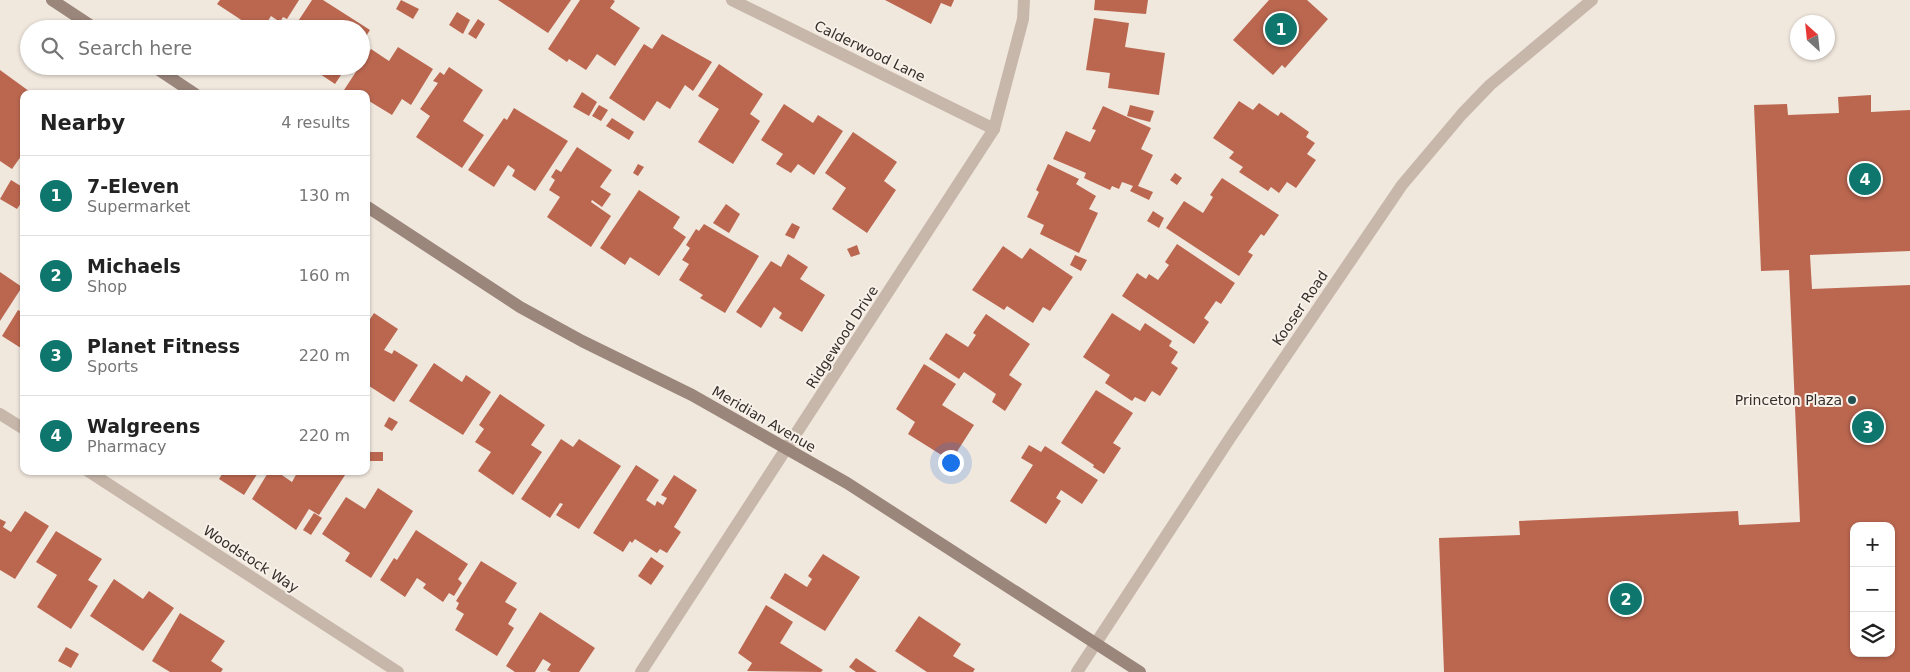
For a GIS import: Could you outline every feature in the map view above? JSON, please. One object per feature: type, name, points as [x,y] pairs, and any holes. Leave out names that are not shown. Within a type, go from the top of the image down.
[{"type":"main road","points":[[52,0],[82,20]]},
{"type":"main road","points":[[166,75],[189,90]]},
{"type":"main road","name":"Meridian Avenue","points":[[370,209],[520,307],[582,341],[692,394],[847,483],[1098,643],[1140,672]]},
{"type":"street","name":"Calderwood Lane","points":[[732,0],[994,129]]},
{"type":"street","name":"Ridgewood Drive","points":[[641,672],[788,449],[994,129],[1023,19],[1024,0]]},
{"type":"street","name":"Kooser Road","points":[[1077,672],[1098,643],[1147,563],[1402,184],[1490,85],[1592,0]]},
{"type":"street","points":[[0,414],[20,427]]},
{"type":"street","name":"Woodstock Way","points":[[94,475],[398,672]]},
{"type":"building","points":[[220,0],[299,0],[287,19],[283,17],[281,20],[277,20],[271,16],[269,20],[241,20],[217,4]]},
{"type":"building","points":[[312,0],[323,0],[354,20],[299,20]]},
{"type":"building","points":[[401,0],[419,9],[413,19],[396,9]]},
{"type":"building","points":[[498,0],[571,0],[548,33]]},
{"type":"building","points":[[580,0],[613,0],[615,1],[610,8],[640,28],[615,66],[597,54],[586,70],[569,59],[567,62],[548,49]]},
{"type":"building","points":[[885,0],[954,0],[951,7],[941,3],[931,24]]},
{"type":"building","points":[[1095,0],[1148,0],[1146,14],[1094,10]]},
{"type":"building","points":[[1269,0],[1307,0],[1328,19],[1285,68],[1282,65],[1273,75],[1233,40]]},
{"type":"building","points":[[457,12],[470,20],[463,34],[449,25]]},
{"type":"building","points":[[1094,18],[1129,23],[1125,47],[1165,53],[1159,95],[1108,88],[1110,73],[1086,70]]},
{"type":"building","points":[[478,19],[485,24],[476,39],[468,34]]},
{"type":"building","points":[[662,34],[712,62],[693,91],[685,85],[670,109],[657,101],[644,121],[609,98],[644,44],[652,49]]},
{"type":"building","points":[[398,47],[433,69],[411,105],[402,99],[392,115],[370,102],[370,90],[344,90],[354,75],[370,75],[371,49],[389,61]]},
{"type":"building","points":[[719,64],[763,94],[750,114],[760,121],[733,164],[698,142],[719,109],[698,96]]},
{"type":"building","points":[[449,67],[483,90],[463,121],[484,135],[462,168],[416,137],[430,116],[420,109],[438,83],[433,81],[440,72],[444,75]]},
{"type":"building","points":[[0,70],[28,90],[20,90],[20,158],[12,169],[0,161]]},
{"type":"building","points":[[322,75],[341,75],[335,84]]},
{"type":"building","points":[[582,92],[597,102],[589,116],[573,107]]},
{"type":"building","name":"Princeton Plaza","points":[[1871,95],[1871,112],[1910,110],[1910,251],[1810,255],[1812,289],[1910,285],[1910,672],[1444,672],[1439,538],[1520,535],[1519,521],[1738,511],[1739,525],[1800,522],[1789,270],[1761,271],[1754,105],[1787,104],[1788,115],[1839,113],[1838,97]]},
{"type":"building","points":[[1239,101],[1253,110],[1259,103],[1278,116],[1281,112],[1309,132],[1306,137],[1315,143],[1307,154],[1316,160],[1296,188],[1287,182],[1279,193],[1271,187],[1268,191],[1239,172],[1243,167],[1229,158],[1234,152],[1213,138]]},
{"type":"building","points":[[784,104],[813,123],[818,115],[843,131],[814,175],[798,164],[791,173],[776,164],[783,154],[761,140]]},
{"type":"building","points":[[599,105],[608,110],[601,121],[592,116]]},
{"type":"building","points":[[1130,105],[1154,111],[1150,122],[1127,116]]},
{"type":"building","points":[[1103,106],[1151,128],[1141,149],[1153,155],[1138,186],[1153,192],[1149,200],[1130,191],[1133,186],[1122,182],[1119,189],[1112,186],[1110,190],[1084,178],[1086,173],[1053,159],[1066,131],[1090,142],[1096,130],[1092,129]]},
{"type":"building","points":[[514,108],[568,141],[535,191],[512,176],[515,170],[508,165],[494,187],[468,170],[504,118],[507,120]]},
{"type":"building","points":[[612,118],[634,132],[629,140],[606,126]]},
{"type":"building","points":[[853,132],[897,162],[884,181],[896,190],[867,233],[832,209],[846,188],[825,173]]},
{"type":"building","points":[[577,147],[612,170],[600,187],[611,194],[602,207],[592,200],[591,202],[611,216],[591,247],[547,217],[560,197],[549,190],[555,180],[551,177],[556,169],[561,172]]},
{"type":"building","points":[[638,164],[644,167],[638,176],[633,173]]},
{"type":"building","points":[[1048,164],[1079,179],[1076,184],[1096,196],[1089,209],[1098,213],[1079,253],[1040,234],[1044,225],[1027,217],[1039,192],[1036,190]]},
{"type":"building","points":[[1175,173],[1182,178],[1177,185],[1170,180]]},
{"type":"building","points":[[1222,178],[1279,215],[1264,236],[1261,234],[1248,252],[1253,255],[1239,276],[1166,228],[1184,201],[1203,213],[1213,197],[1210,195]]},
{"type":"building","points":[[11,180],[20,186],[20,205],[17,209],[0,199]]},
{"type":"building","points":[[639,190],[680,217],[673,228],[686,237],[659,276],[630,257],[625,265],[600,248]]},
{"type":"building","points":[[726,204],[740,214],[729,233],[713,223]]},
{"type":"building","points":[[1153,211],[1164,218],[1159,228],[1147,221]]},
{"type":"building","points":[[792,223],[800,227],[794,239],[785,235]]},
{"type":"building","points":[[704,224],[759,256],[725,313],[700,298],[703,295],[679,280],[689,264],[682,260],[690,248],[686,245],[696,229],[699,231]]},
{"type":"building","points":[[1177,244],[1235,283],[1221,304],[1216,301],[1204,318],[1209,322],[1194,344],[1122,296],[1137,273],[1146,279],[1149,274],[1158,280],[1169,265],[1165,262]]},
{"type":"building","points":[[857,245],[860,254],[851,257],[847,249]]},
{"type":"building","points":[[1003,246],[1022,259],[1030,248],[1073,277],[1050,311],[1043,307],[1033,323],[1007,306],[1004,310],[972,290]]},
{"type":"building","points":[[788,254],[808,267],[800,279],[825,295],[802,332],[779,318],[782,313],[774,307],[761,328],[736,312],[771,261],[781,267]]},
{"type":"building","points":[[1075,255],[1087,260],[1081,271],[1070,265]]},
{"type":"building","points":[[0,272],[20,286],[20,290],[0,321]]},
{"type":"building","points":[[18,310],[20,311],[20,347],[2,336]]},
{"type":"building","points":[[374,313],[398,329],[384,350],[392,354],[394,350],[418,365],[394,402],[370,387],[370,319]]},
{"type":"building","points":[[1112,313],[1140,331],[1145,323],[1172,341],[1169,346],[1178,352],[1171,363],[1178,368],[1160,396],[1152,391],[1145,402],[1135,397],[1132,401],[1105,383],[1110,375],[1083,357]]},
{"type":"building","points":[[986,314],[1030,344],[1009,375],[1022,384],[1005,411],[992,402],[996,394],[964,372],[959,379],[929,359],[946,333],[968,347],[976,335],[973,333]]},
{"type":"building","points":[[434,363],[462,382],[466,375],[491,392],[463,435],[409,401]]},
{"type":"building","points":[[924,364],[956,384],[942,405],[974,425],[951,461],[908,434],[915,422],[896,409]]},
{"type":"building","points":[[1096,390],[1133,413],[1113,443],[1121,448],[1104,474],[1061,443]]},
{"type":"building","points":[[500,394],[545,425],[531,445],[542,452],[513,495],[478,471],[491,452],[475,442],[484,429],[479,425]]},
{"type":"building","points":[[389,417],[398,422],[392,431],[384,426]]},
{"type":"building","points":[[561,439],[573,447],[579,439],[621,466],[579,529],[556,515],[563,504],[560,503],[550,518],[521,499]]},
{"type":"building","points":[[1029,445],[1041,452],[1045,446],[1098,480],[1082,504],[1061,490],[1056,498],[1061,501],[1046,524],[1010,501],[1033,465],[1021,458]]},
{"type":"building","points":[[370,452],[383,452],[383,461],[370,461]]},
{"type":"building","points":[[636,465],[659,480],[646,500],[655,506],[657,501],[663,505],[667,498],[661,495],[674,475],[697,490],[674,527],[681,532],[667,553],[660,549],[657,553],[635,539],[632,543],[630,541],[623,552],[593,533]]},
{"type":"building","points":[[222,475],[256,475],[244,495],[219,479]]},
{"type":"building","points":[[267,475],[282,475],[292,482],[296,475],[345,475],[319,515],[309,509],[296,530],[252,499]]},
{"type":"building","points":[[378,488],[413,511],[371,578],[345,561],[350,553],[322,534],[346,497],[365,509]]},
{"type":"building","points":[[25,511],[49,526],[15,579],[0,570],[0,519],[6,522],[3,527],[11,532]]},
{"type":"building","points":[[314,513],[322,518],[311,535],[303,530]]},
{"type":"building","points":[[416,530],[468,564],[458,579],[462,583],[454,596],[449,593],[443,602],[423,588],[426,584],[417,578],[405,597],[380,580],[394,558],[397,560]]},
{"type":"building","points":[[56,531],[102,559],[88,580],[98,586],[71,629],[37,607],[57,575],[36,562]]},
{"type":"building","points":[[823,554],[860,577],[825,631],[770,598],[785,573],[807,587],[812,579],[808,576]]},
{"type":"building","points":[[651,557],[664,566],[651,585],[638,576]]},
{"type":"building","points":[[481,561],[517,583],[505,602],[517,609],[508,624],[514,628],[497,656],[455,630],[464,614],[456,609],[459,603],[456,601]]},
{"type":"building","points":[[114,579],[143,599],[149,591],[174,608],[143,651],[90,616]]},
{"type":"building","points":[[766,605],[793,622],[780,643],[823,670],[821,672],[747,671],[752,663],[738,653]]},
{"type":"building","points":[[540,612],[595,648],[579,672],[551,672],[547,670],[551,664],[543,659],[535,672],[515,672],[506,666]]},
{"type":"building","points":[[180,613],[225,641],[211,661],[223,669],[221,672],[170,672],[152,661]]},
{"type":"building","points":[[919,616],[961,644],[953,656],[975,669],[973,672],[927,672],[895,651]]},
{"type":"building","points":[[66,647],[79,654],[71,668],[58,661]]},
{"type":"building","points":[[856,658],[877,672],[856,672],[849,667]]},
{"type":"place","name":"7-Eleven","points":[[1281,29]]},
{"type":"place","name":"Walgreens","points":[[1865,179]]},
{"type":"place","name":"Princeton Plaza","points":[[1852,400]]},
{"type":"place","name":"Planet Fitness","points":[[1868,427]]},
{"type":"place","name":"Michaels","points":[[1626,599]]}]
